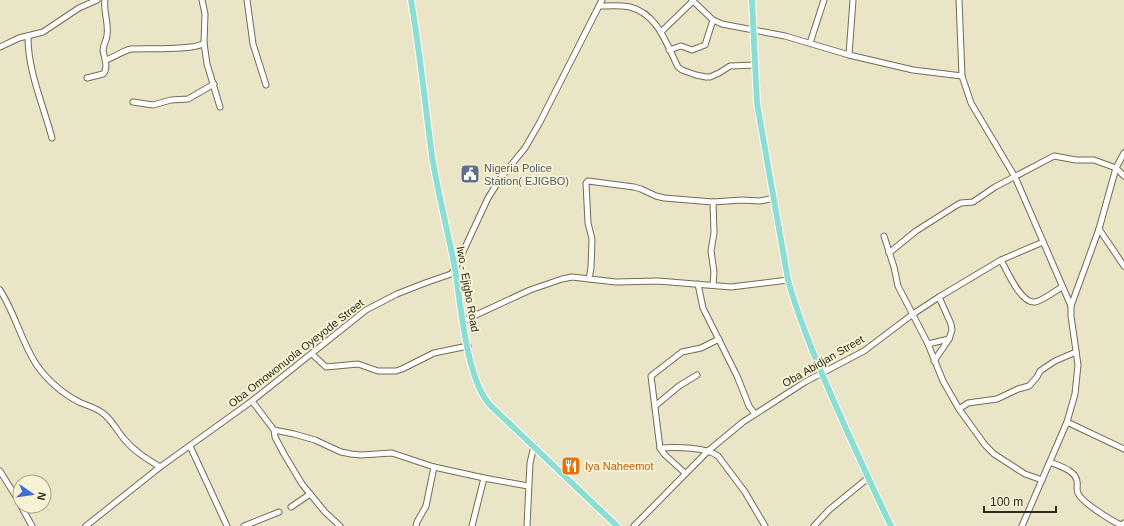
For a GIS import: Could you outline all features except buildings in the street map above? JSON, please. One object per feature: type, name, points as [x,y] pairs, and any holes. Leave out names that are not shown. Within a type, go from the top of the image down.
[{"type":"main road","name":"Iwo - Ejigbo Road","points":[[411,0],[434,164],[455,269],[463,321],[478,386],[486,401],[616,526]]},
{"type":"main road","points":[[752,0],[756,96],[788,280],[821,373],[891,526]]},
{"type":"street","points":[[0,46],[19,38],[28,37],[43,32],[79,8],[97,0]]},
{"type":"street","points":[[87,78],[105,73],[106,60],[103,49],[108,33],[105,0]]},
{"type":"street","points":[[202,0],[206,18],[204,43],[207,64],[220,107]]},
{"type":"street","points":[[248,0],[253,44],[266,86]]},
{"type":"street","points":[[455,269],[488,198],[502,176],[525,148],[540,122],[602,0]]},
{"type":"street","points":[[661,32],[692,0],[713,20],[722,24],[753,31],[774,33],[849,55],[913,70],[962,76]]},
{"type":"street","points":[[810,43],[824,0]]},
{"type":"street","points":[[849,55],[852,0]]},
{"type":"street","points":[[959,0],[962,76],[970,103],[1015,177],[1071,306]]},
{"type":"street","points":[[599,6],[631,7],[642,12],[661,32],[678,67],[682,70],[701,76],[710,77],[730,66],[755,65]]},
{"type":"street","points":[[669,50],[682,46],[692,50],[705,45],[713,20]]},
{"type":"street","points":[[28,37],[29,58],[38,94],[52,138]]},
{"type":"street","points":[[106,60],[132,49],[188,48],[199,46],[204,43]]},
{"type":"street","points":[[133,102],[153,105],[171,100],[188,99],[214,84]]},
{"type":"street","points":[[1023,525],[1067,422],[1076,385],[1078,365],[1071,306],[1099,230],[1116,168],[1124,153]]},
{"type":"street","points":[[889,253],[922,228],[957,205],[961,203],[973,202],[995,187],[1054,156],[1076,160],[1094,160],[1116,168],[1124,176]]},
{"type":"street","points":[[589,279],[592,239],[588,223],[586,183],[588,181],[641,189],[664,198],[713,202],[742,200],[757,201],[774,198]]},
{"type":"street","points":[[713,202],[714,233],[711,251],[714,272],[713,285]]},
{"type":"street","points":[[1099,230],[1123,262]]},
{"type":"street","points":[[884,236],[898,286],[928,344],[934,361],[950,395],[959,409],[985,446],[994,454],[1025,474],[1042,480]]},
{"type":"street","name":"Oba Abidjan Street","points":[[634,526],[708,450],[743,422],[821,373],[875,344],[913,314],[939,297],[1002,260],[1043,242]]},
{"type":"street","points":[[1002,260],[1016,290],[1030,302],[1037,302],[1062,287]]},
{"type":"street","name":"Oba Omowonuola Oyeyode Street","points":[[86,526],[160,467],[252,401],[366,310],[397,294],[451,274],[455,269]]},
{"type":"street","points":[[463,321],[530,290],[572,277],[616,282],[658,281],[730,286],[788,280]]},
{"type":"street","points":[[698,284],[703,308],[737,376],[749,406],[756,414]]},
{"type":"street","points":[[0,290],[7,301],[23,340],[36,364],[44,374],[69,396],[100,411],[105,415],[129,444],[144,457],[160,467]]},
{"type":"street","points":[[1066,294],[1076,293]]},
{"type":"street","points":[[934,361],[949,339],[952,330],[951,324],[939,297]]},
{"type":"street","points":[[685,473],[665,455],[660,448],[650,378],[652,374],[682,352],[701,348],[719,339]]},
{"type":"street","points":[[928,344],[949,339]]},
{"type":"street","points":[[312,354],[326,366],[358,364],[378,371],[396,371],[434,353],[468,346]]},
{"type":"street","points":[[959,409],[968,403],[993,401],[1018,389],[1029,386],[1038,377],[1040,371],[1055,361],[1076,352]]},
{"type":"street","points":[[655,406],[679,386],[697,375]]},
{"type":"street","points":[[252,401],[274,430],[275,437],[284,454],[310,494],[327,515],[340,526]]},
{"type":"street","points":[[1067,422],[1124,449]]},
{"type":"street","points":[[274,430],[315,440],[340,452],[361,455],[392,452],[434,467],[528,486]]},
{"type":"street","points":[[190,446],[227,526]]},
{"type":"street","points":[[527,526],[530,463],[534,446]]},
{"type":"street","points":[[660,448],[678,447],[708,450],[718,456],[745,492],[765,526]]},
{"type":"street","points":[[1050,462],[1073,472],[1077,479],[1077,493],[1082,498],[1113,521],[1121,525],[1124,523]]},
{"type":"street","points":[[416,526],[426,506],[434,467]]},
{"type":"street","points":[[0,471],[12,490]]},
{"type":"street","points":[[472,526],[484,478]]},
{"type":"street","points":[[814,526],[829,510],[868,478]]},
{"type":"street","points":[[291,507],[310,494]]},
{"type":"street","points":[[244,526],[279,512]]},
{"type":"street","points":[[26,514],[32,526]]},
{"type":"place","name":"Nigeria Police Station( EJIGBO)","points":[[470,174]]},
{"type":"place","name":"Iya Naheemot","points":[[571,466]]}]
